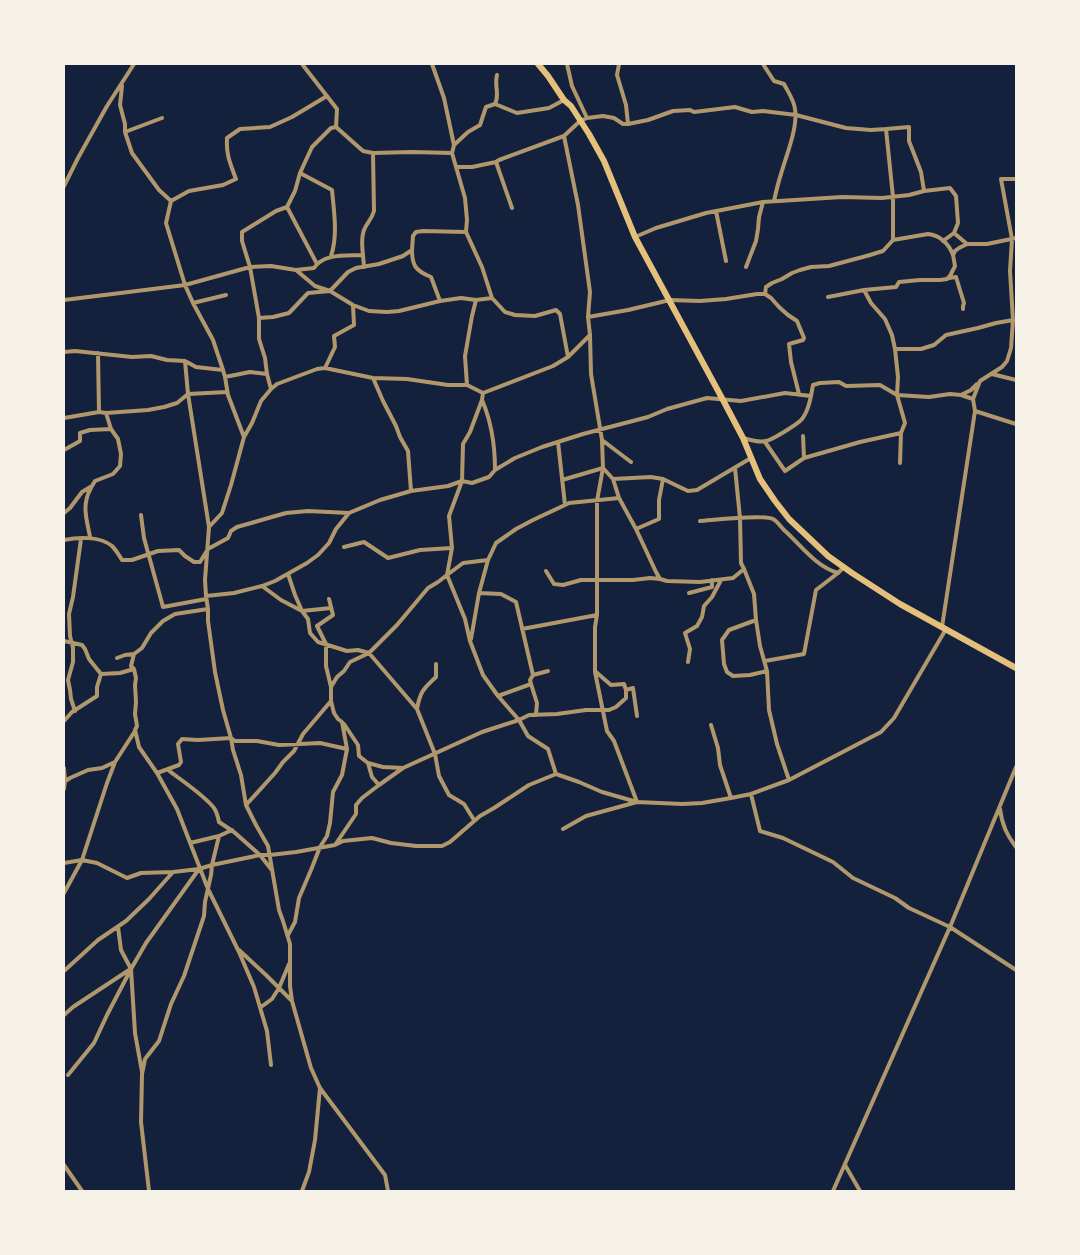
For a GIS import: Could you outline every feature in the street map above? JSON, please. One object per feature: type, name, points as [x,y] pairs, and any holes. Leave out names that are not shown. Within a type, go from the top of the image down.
[{"type":"highway","points":[[538,64],[564,100],[584,120],[589,134],[604,161],[635,237],[743,438],[760,480],[775,501],[790,519],[828,556],[875,589],[1016,668]]},
{"type":"street","points":[[64,186],[107,106],[134,64]]},
{"type":"street","points":[[302,64],[337,108],[336,127]]},
{"type":"street","points":[[432,64],[444,98],[454,145],[452,154],[465,198],[466,232],[482,267],[492,298],[505,312],[515,315],[535,316],[556,310],[560,314],[568,357]]},
{"type":"street","points":[[567,64],[572,86],[584,120]]},
{"type":"street","points":[[619,64],[617,75],[626,104],[628,124]]},
{"type":"street","points":[[763,64],[774,81],[784,84],[792,99],[796,115],[789,151],[774,201]]},
{"type":"street","points":[[495,104],[498,98],[495,81],[497,75]]},
{"type":"street","points":[[122,84],[120,105],[125,132],[132,153],[159,190],[171,201]]},
{"type":"street","points":[[244,437],[227,392],[212,340],[192,303],[185,285],[166,223],[171,201],[189,191],[223,185],[236,178],[228,159],[227,138],[240,129],[270,127],[292,118],[328,96]]},
{"type":"street","points":[[454,145],[468,132],[480,125],[486,107],[495,104],[517,113],[550,108],[564,100]]},
{"type":"street","points":[[457,167],[496,162],[564,136],[584,120],[603,116],[614,118],[623,124],[628,124],[648,120],[673,111],[690,110],[694,112],[735,108],[752,112],[763,111],[796,115],[846,128],[871,130],[909,127],[909,141],[922,172],[924,191]]},
{"type":"street","points":[[125,132],[162,118]]},
{"type":"street","points":[[336,127],[362,151],[373,153],[452,154]]},
{"type":"street","points":[[271,389],[265,358],[259,340],[259,318],[250,267],[242,240],[242,232],[276,211],[287,207],[312,147],[332,128],[336,127]]},
{"type":"street","points":[[886,129],[893,197],[893,240]]},
{"type":"street","points":[[564,136],[578,205],[589,283],[588,317],[591,374],[602,440],[603,468],[597,501],[597,580],[594,627],[595,672],[606,731],[614,741],[637,802]]},
{"type":"street","points":[[364,267],[362,240],[364,228],[372,218],[374,211],[373,153]]},
{"type":"street","points":[[496,162],[512,208]]},
{"type":"street","points":[[300,173],[332,190],[336,222],[334,246],[331,256]]},
{"type":"street","points":[[961,395],[971,390],[1002,367],[1007,361],[1011,348],[1013,320],[1010,271],[1014,238],[1001,179],[1016,179]]},
{"type":"street","points":[[635,237],[663,226],[716,210],[763,202],[842,197],[882,198],[950,188],[956,196],[958,223],[954,233],[943,240]]},
{"type":"street","points":[[746,267],[756,241],[763,202]]},
{"type":"street","points":[[287,207],[316,264]]},
{"type":"street","points":[[716,210],[726,261]]},
{"type":"street","points":[[440,301],[431,277],[417,270],[412,260],[413,236],[416,232],[423,231],[466,232]]},
{"type":"street","points":[[954,233],[967,244]]},
{"type":"street","points":[[766,294],[766,287],[772,282],[792,273],[811,267],[829,266],[870,255],[883,250],[893,240],[928,234],[933,234],[943,240],[951,249],[955,266],[950,276],[946,279]]},
{"type":"street","points":[[953,255],[955,251],[967,244],[987,244],[1014,238]]},
{"type":"street","points":[[259,318],[289,313],[308,293],[330,291],[348,272],[356,268],[379,264],[403,256],[412,250]]},
{"type":"street","points":[[64,300],[185,285],[250,267],[271,266],[296,270],[314,268],[316,264],[331,256],[363,255]]},
{"type":"street","points":[[296,270],[315,286],[330,291],[353,305],[369,311],[388,312],[404,310],[461,298],[476,300],[492,298]]},
{"type":"street","points":[[828,296],[896,287],[899,282],[940,280],[956,277],[964,302],[963,309]]},
{"type":"street","points":[[864,290],[871,303],[885,319],[892,335],[895,349],[898,377],[896,395],[905,423],[901,434],[900,463]]},
{"type":"street","points":[[588,317],[649,306],[670,300],[700,301],[766,294],[797,321],[804,338],[789,344],[791,362],[799,394]]},
{"type":"street","points":[[192,303],[226,296]]},
{"type":"street","points":[[467,386],[466,356],[476,300]]},
{"type":"street","points":[[325,368],[335,347],[334,336],[354,325],[353,305]]},
{"type":"street","points":[[895,349],[921,349],[934,345],[946,334],[978,328],[996,322],[1013,320]]},
{"type":"street","points":[[210,527],[222,513],[244,437],[261,401],[277,384],[325,368],[373,378],[467,386],[483,393],[553,366],[568,357],[590,336]]},
{"type":"street","points":[[64,352],[75,351],[132,357],[151,356],[167,360],[185,361],[196,367],[222,370]]},
{"type":"street","points":[[98,353],[99,412]]},
{"type":"street","points":[[185,361],[188,394],[210,527],[205,570],[208,621],[215,672],[246,805],[268,846],[278,910],[290,944],[292,1001],[311,1068],[320,1088],[385,1176],[388,1191]]},
{"type":"street","points":[[224,377],[250,372],[267,374]]},
{"type":"street","points":[[992,374],[1016,380]]},
{"type":"street","points":[[373,378],[400,437],[408,450],[411,491]]},
{"type":"street","points":[[743,438],[765,442],[802,420],[813,385],[820,383],[839,382],[846,386],[880,384],[896,395],[930,397],[943,394],[961,395],[973,399]]},
{"type":"street","points":[[64,863],[82,860],[97,863],[127,878],[141,873],[173,872],[260,855],[270,856],[335,845],[343,841],[372,838],[400,844],[442,846],[450,842],[474,820],[528,785],[556,774],[602,792],[637,802],[702,804],[752,794],[789,780],[881,732],[894,718],[944,628],[975,411],[973,399],[980,382]]},
{"type":"street","points":[[64,418],[99,412],[148,410],[177,403],[188,394],[227,392]]},
{"type":"street","points":[[483,393],[482,400],[464,444],[462,481],[449,516],[452,548],[447,574],[466,620],[470,641],[483,675],[519,720],[528,736],[548,749],[556,774]]},
{"type":"street","points":[[64,540],[90,537],[106,542],[113,547],[122,560],[132,560],[169,550],[179,550],[184,556],[198,563],[202,560],[208,549],[228,538],[231,531],[237,526],[286,513],[308,511],[349,513],[374,502],[411,491],[448,486],[462,481],[472,483],[489,477],[495,470],[515,458],[542,447],[707,398],[741,401],[785,393],[811,396]]},
{"type":"street","points":[[482,400],[490,420],[495,448],[495,470]]},
{"type":"street","points":[[975,411],[1016,424]]},
{"type":"street","points":[[90,537],[85,510],[87,496],[95,481],[113,474],[120,466],[122,454],[106,413]]},
{"type":"street","points":[[64,450],[80,441],[80,433],[90,430],[111,429]]},
{"type":"street","points":[[765,442],[785,470],[804,458],[860,442],[901,434]]},
{"type":"street","points":[[803,436],[804,458]]},
{"type":"street","points":[[602,440],[631,462]]},
{"type":"street","points":[[558,442],[565,505]]},
{"type":"street","points":[[614,479],[651,477],[663,479],[688,491],[697,490],[751,458]]},
{"type":"street","points":[[603,468],[614,479],[619,498],[660,578]]},
{"type":"street","points":[[562,480],[603,468]]},
{"type":"street","points":[[735,468],[740,518],[741,563],[754,594],[760,646],[767,670],[769,710],[789,780]]},
{"type":"street","points":[[636,529],[659,519],[659,500],[663,479]]},
{"type":"street","points":[[64,513],[82,492],[92,486]]},
{"type":"street","points":[[470,641],[488,560],[496,543],[525,525],[569,503],[619,498]]},
{"type":"street","points":[[141,515],[144,538],[163,607],[234,593],[275,581],[308,563],[318,555],[329,543],[336,529],[349,513]]},
{"type":"street","points":[[700,521],[756,517],[773,519],[816,562],[828,570],[838,573]]},
{"type":"street","points":[[74,711],[68,680],[73,648],[70,636],[69,614],[81,539]]},
{"type":"street","points":[[344,546],[364,542],[388,558],[420,550],[452,548]]},
{"type":"street","points":[[331,687],[350,662],[368,653],[397,625],[428,588],[463,563],[488,560]]},
{"type":"street","points":[[765,661],[804,654],[816,590],[844,567]]},
{"type":"street","points":[[546,571],[554,584],[563,585],[581,580],[660,578],[667,581],[700,582],[733,578],[744,569]]},
{"type":"street","points":[[288,574],[302,611],[308,619],[310,633],[318,642],[347,651],[358,650],[368,653],[417,709],[435,754],[439,776],[449,795],[464,804],[474,820]]},
{"type":"street","points":[[689,593],[712,587],[712,580]]},
{"type":"street","points":[[688,662],[690,649],[685,633],[697,626],[702,617],[704,606],[712,597],[721,580]]},
{"type":"street","points":[[262,586],[281,600],[302,611],[331,608]]},
{"type":"street","points":[[479,594],[501,594],[516,602],[533,675],[530,680],[537,703],[536,714]]},
{"type":"street","points":[[329,598],[333,615],[317,626],[326,644],[326,666],[334,713],[358,745],[361,759],[383,768],[403,768]]},
{"type":"street","points":[[117,658],[134,654],[142,648],[151,633],[169,617],[175,614],[208,609]]},
{"type":"street","points":[[522,629],[596,616]]},
{"type":"street","points":[[756,620],[729,630],[722,640],[724,664],[727,672],[733,676],[750,676],[767,670]]},
{"type":"street","points":[[64,641],[82,645],[101,674]]},
{"type":"street","points":[[64,892],[82,860],[115,762],[137,726],[135,714],[136,678],[134,669],[131,666],[134,654]]},
{"type":"street","points":[[417,709],[420,696],[436,677],[436,664]]},
{"type":"street","points":[[101,674],[120,673],[134,669]]},
{"type":"street","points":[[533,675],[548,671]]},
{"type":"street","points":[[335,845],[356,814],[356,805],[362,798],[403,768],[482,732],[529,715],[603,710],[616,707],[626,698],[624,684],[611,685],[595,672]]},
{"type":"street","points":[[64,720],[97,696],[97,687],[101,674]]},
{"type":"street","points":[[498,696],[531,684]]},
{"type":"street","points":[[626,690],[633,688],[637,716]]},
{"type":"street","points":[[246,805],[294,751],[303,734],[331,701]]},
{"type":"street","points":[[64,711],[74,711]]},
{"type":"street","points":[[288,935],[295,922],[299,898],[327,836],[331,820],[333,792],[342,775],[347,749],[342,722]]},
{"type":"street","points":[[711,725],[718,748],[720,765],[731,798]]},
{"type":"street","points":[[135,730],[139,747],[157,773],[177,808],[208,889],[254,987],[267,1031],[271,1065]]},
{"type":"street","points":[[157,773],[179,765],[181,762],[178,744],[182,739],[231,738],[235,741],[257,741],[279,745],[320,743],[347,749]]},
{"type":"street","points":[[65,781],[88,770],[102,768],[115,762]]},
{"type":"street","points":[[368,763],[372,777],[379,785]]},
{"type":"street","points":[[833,1191],[950,927],[1016,766]]},
{"type":"street","points":[[64,768],[64,789]]},
{"type":"street","points":[[168,770],[215,808],[219,822],[232,830],[260,855],[272,871]]},
{"type":"street","points":[[752,794],[760,831],[783,838],[833,862],[853,878],[895,898],[909,908],[950,927],[1016,970]]},
{"type":"street","points":[[563,829],[586,816],[637,802]]},
{"type":"street","points":[[1000,807],[1004,828],[1016,848]]},
{"type":"street","points":[[190,843],[219,836],[232,830]]},
{"type":"street","points":[[142,1074],[146,1059],[159,1041],[171,1004],[184,976],[204,916],[205,902],[219,836]]},
{"type":"street","points":[[68,1075],[94,1043],[146,943],[199,868]]},
{"type":"street","points":[[64,971],[98,940],[118,927],[149,899],[173,872]]},
{"type":"street","points":[[118,927],[121,950],[131,969],[135,1033],[142,1074],[141,1122],[149,1191]]},
{"type":"street","points":[[237,948],[292,1001]]},
{"type":"street","points":[[261,1007],[272,999],[279,988],[290,961]]},
{"type":"street","points":[[64,1015],[73,1007],[131,969]]},
{"type":"street","points":[[302,1191],[310,1172],[320,1088]]},
{"type":"street","points":[[64,1165],[82,1191]]},
{"type":"street","points":[[845,1165],[860,1191]]}]
